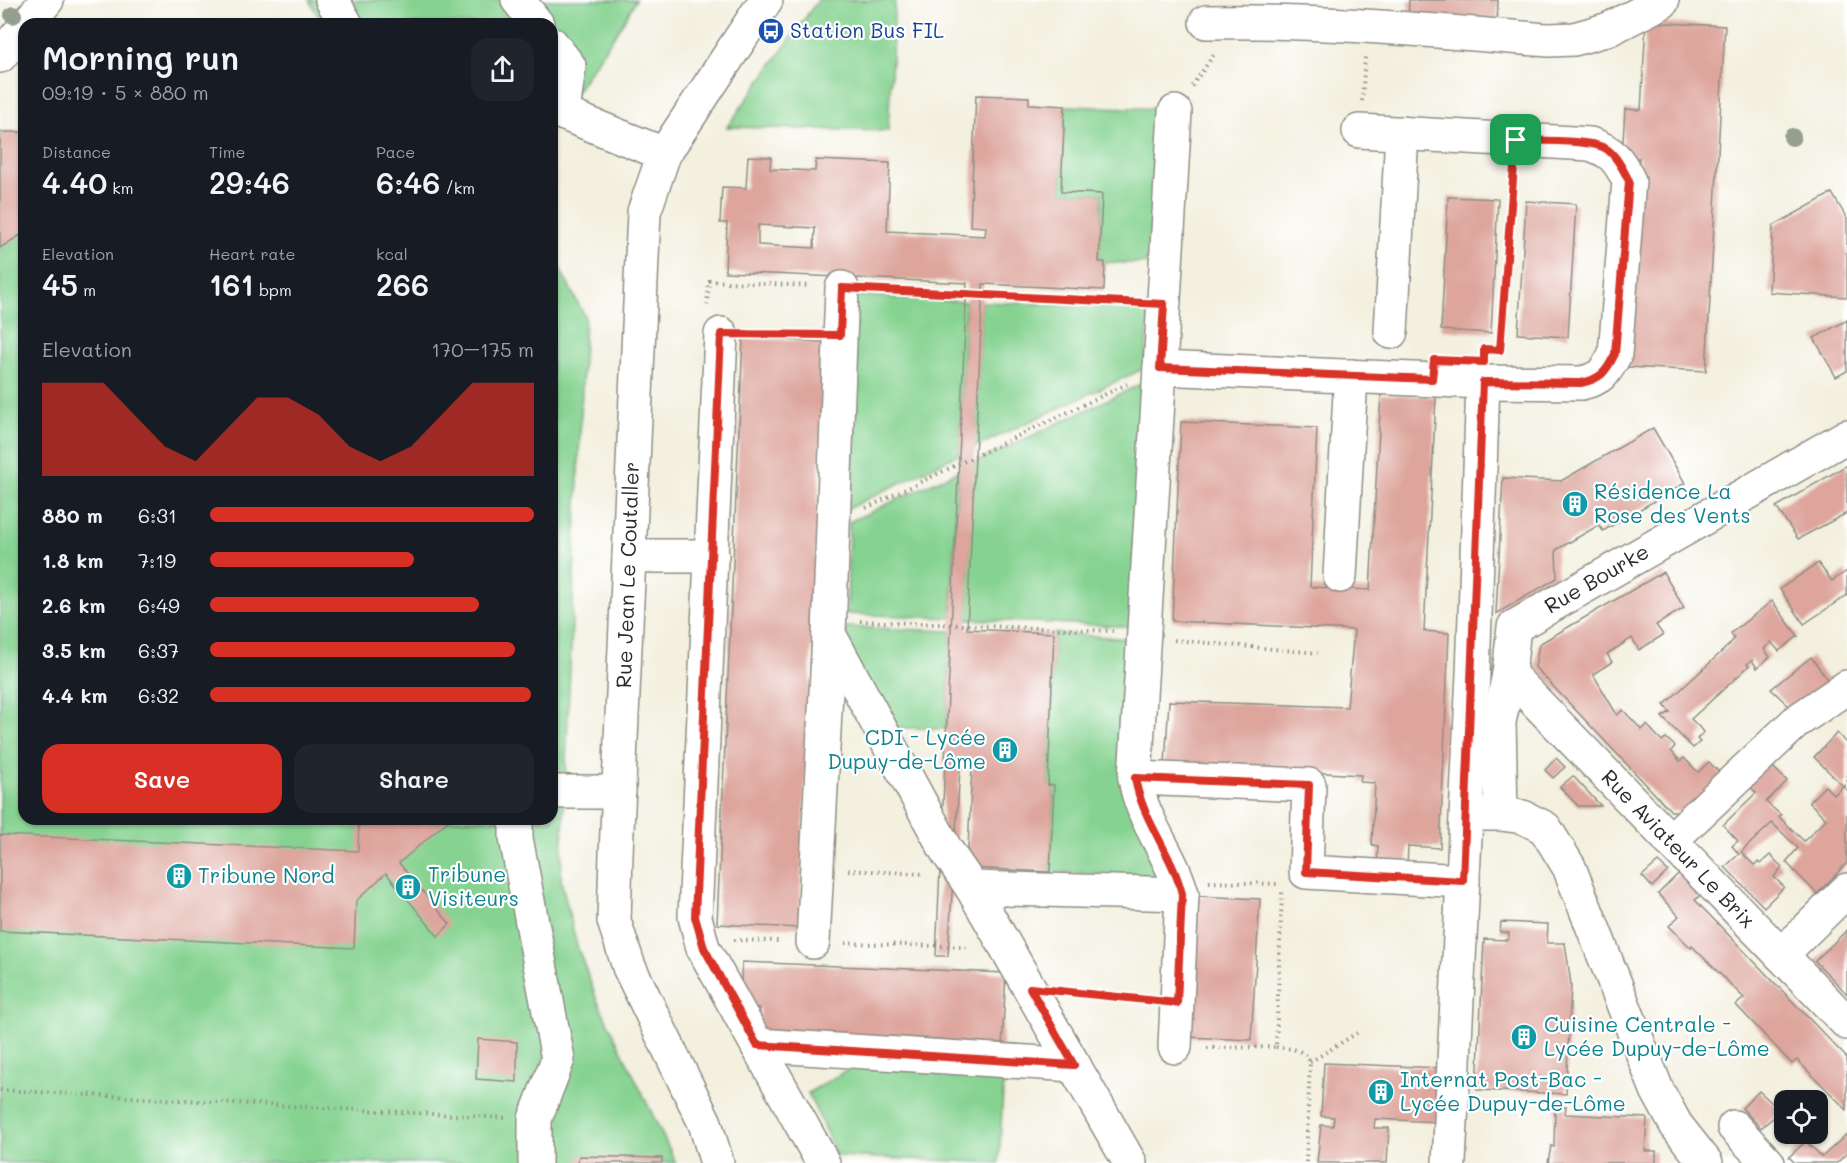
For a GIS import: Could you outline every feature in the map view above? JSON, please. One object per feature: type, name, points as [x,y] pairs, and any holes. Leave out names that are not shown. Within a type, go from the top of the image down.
[{"type":"street","points":[[32,18],[47,0]]},
{"type":"street","points":[[332,0],[342,18]]},
{"type":"street","points":[[518,0],[532,18]]},
{"type":"street","name":"Rue Jean Le Coutaller","points":[[717,1163],[705,1123],[629,967],[614,921],[619,792],[644,212],[664,154],[766,0]]},
{"type":"street","points":[[1221,21],[1368,26],[1549,40],[1574,39],[1609,29],[1662,2]]},
{"type":"street","points":[[0,56],[18,35]]},
{"type":"street","points":[[558,52],[569,66],[558,110],[664,154]]},
{"type":"street","points":[[1174,1047],[1180,887],[1138,797],[1135,778],[1175,112]]},
{"type":"street","points":[[1160,368],[1483,382],[1581,383],[1595,380],[1607,370],[1615,354],[1629,181],[1622,167],[1607,149],[1590,144],[1359,131]]},
{"type":"street","points":[[1391,332],[1402,134]]},
{"type":"street","points":[[813,942],[829,627],[842,288]]},
{"type":"street","points":[[721,334],[695,917],[704,948],[823,1163]]},
{"type":"street","points":[[1340,576],[1350,376]]},
{"type":"street","points":[[1449,1163],[1467,815],[1483,382]]},
{"type":"street","name":"Rue Bourke","points":[[1509,674],[1514,627],[1847,436]]},
{"type":"street","points":[[629,556],[712,556]]},
{"type":"street","points":[[829,627],[946,850],[1007,948],[1130,1163]]},
{"type":"street","points":[[1501,814],[1499,722],[1509,674]]},
{"type":"street","name":"Rue Aviateur Le Brix","points":[[1509,674],[1847,1023]]},
{"type":"street","points":[[1670,841],[1797,721],[1847,687]]},
{"type":"street","points":[[1135,778],[1309,785],[1306,872],[1463,881]]},
{"type":"street","points":[[558,792],[619,792]]},
{"type":"street","points":[[1467,815],[1501,814],[1523,817],[1545,828],[1569,867],[1657,1090],[1676,1125],[1706,1163]]},
{"type":"street","points":[[516,825],[516,838],[558,1059],[535,1119],[535,1163]]},
{"type":"street","points":[[968,882],[1180,887]]},
{"type":"street","points":[[1781,955],[1847,890]]},
{"type":"street","points":[[757,1045],[1074,1065]]},
{"type":"street","points":[[1734,1127],[1768,1163]]},
{"type":"path","points":[[1175,112],[1221,21]]},
{"type":"path","points":[[1359,131],[1368,26]]},
{"type":"path","points":[[1492,350],[1500,350],[1516,140]]},
{"type":"path","points":[[840,335],[705,334],[709,281],[1164,304]]},
{"type":"path","points":[[833,523],[1160,368]]},
{"type":"path","points":[[829,627],[1144,633],[1174,640],[1318,653]]},
{"type":"path","points":[[816,868],[968,882]]},
{"type":"path","points":[[1180,887],[1282,884],[1276,1047]]},
{"type":"path","points":[[701,939],[1007,948]]},
{"type":"path","points":[[1030,988],[1177,1003]]},
{"type":"path","points":[[1310,1062],[1357,1033]]},
{"type":"path","points":[[1174,1047],[1276,1047],[1299,1050],[1309,1058],[1306,1163]]},
{"type":"path","points":[[0,1090],[535,1119]]},
{"type":"green space","points":[[309,0],[636,0],[558,118],[558,18],[319,18]]},
{"type":"green space","points":[[818,0],[895,0],[888,131],[727,127]]},
{"type":"green space","points":[[1065,106],[1165,109],[1160,264],[1099,262],[1102,194],[1061,192]]},
{"type":"green space","points":[[0,132],[18,132],[18,825],[558,825],[558,265],[585,317],[561,880],[577,946],[597,1000],[676,1163],[0,1163]]},
{"type":"green space","points":[[847,295],[966,302],[959,454],[839,513]]},
{"type":"green space","points":[[982,302],[1149,308],[1145,368],[975,447]]},
{"type":"green space","points":[[1145,382],[1133,627],[967,619],[974,463]]},
{"type":"green space","points":[[958,471],[951,618],[847,614],[849,522]]},
{"type":"green space","points":[[846,627],[951,631],[946,729],[885,727],[844,651]]},
{"type":"green space","points":[[1054,633],[1131,639],[1163,876],[1050,872],[1054,786],[1048,785]]},
{"type":"green space","points":[[852,1067],[1004,1073],[999,1163],[837,1156],[808,1093]]},
{"type":"building","points":[[1409,0],[1498,0],[1497,25],[1408,20]]},
{"type":"building","points":[[1646,22],[1725,26],[1706,371],[1627,367],[1639,158],[1622,157],[1625,109],[1641,110]]},
{"type":"building","points":[[976,95],[1029,97],[1029,104],[1065,106],[1061,192],[1102,194],[1099,262],[1105,262],[1104,290],[983,284],[967,629],[1054,633],[1048,785],[1054,785],[1050,872],[967,868],[972,769],[960,768],[948,956],[936,956],[967,283],[725,272],[727,223],[720,223],[722,187],[746,188],[748,156],[771,157],[770,169],[815,171],[816,160],[890,163],[887,231],[985,236],[986,227],[970,226]],"holes":[[[758,225],[815,228],[814,248],[758,245]]]},
{"type":"building","points":[[0,132],[18,132],[18,237],[0,248]]},
{"type":"building","points":[[1832,193],[1847,219],[1847,297],[1769,292],[1773,226]]},
{"type":"building","points":[[1448,197],[1498,199],[1491,333],[1441,330]]},
{"type":"building","points":[[1526,201],[1576,204],[1568,337],[1518,334]]},
{"type":"building","points":[[1847,320],[1847,371],[1836,377],[1814,338]]},
{"type":"building","points":[[743,338],[825,342],[799,928],[717,924]]},
{"type":"building","points":[[1381,394],[1436,397],[1424,631],[1449,633],[1440,848],[1408,846],[1407,867],[1377,866],[1378,846],[1372,845],[1375,783],[1360,782],[1361,775],[1165,764],[1169,701],[1347,707],[1354,630],[1172,621],[1181,422],[1317,428],[1310,587],[1370,590]]},
{"type":"building","name":"Résidence La Rose des Vents","points":[[1653,428],[1685,483],[1603,531],[1599,525],[1556,550],[1557,578],[1496,614],[1503,478],[1561,481]]},
{"type":"building","points":[[1847,465],[1847,513],[1798,539],[1776,507]]},
{"type":"building","points":[[1818,563],[1832,581],[1847,571],[1847,595],[1804,624],[1780,589]]},
{"type":"building","points":[[1663,572],[1684,608],[1656,625],[1663,635],[1639,650],[1632,638],[1607,654],[1612,662],[1593,674],[1617,715],[1623,710],[1642,730],[1647,725],[1662,741],[1666,738],[1675,746],[1671,751],[1680,761],[1684,758],[1698,772],[1709,762],[1726,779],[1693,811],[1671,811],[1535,667],[1539,644]]},
{"type":"building","points":[[1772,601],[1798,636],[1779,651],[1771,642],[1764,649],[1770,657],[1757,668],[1752,660],[1747,664],[1749,666],[1691,719],[1704,732],[1697,739],[1700,742],[1693,748],[1662,717],[1670,712],[1664,705],[1728,646],[1734,639],[1731,633]]},
{"type":"building","points":[[1811,657],[1833,687],[1794,711],[1771,689]]},
{"type":"building","points":[[1837,733],[1847,744],[1847,781],[1843,786],[1814,757]]},
{"type":"building","points":[[1556,758],[1565,767],[1553,778],[1545,770]]},
{"type":"building","points":[[1768,762],[1787,781],[1766,802],[1804,841],[1826,819],[1809,802],[1825,786],[1834,795],[1843,786],[1847,790],[1847,863],[1817,894],[1786,862],[1798,848],[1772,823],[1741,852],[1754,865],[1758,862],[1760,864],[1770,855],[1782,867],[1774,877],[1784,887],[1764,907],[1725,867],[1739,854],[1732,846],[1738,841],[1723,825],[1756,793],[1747,783]]},
{"type":"building","points":[[1573,776],[1601,806],[1578,806],[1560,787]]},
{"type":"building","name":"Tribune Nord","points":[[359,825],[443,825],[399,863],[450,924],[438,936],[386,873],[356,901],[354,948],[0,931],[0,835],[358,851]]},
{"type":"building","points":[[1658,862],[1668,871],[1652,887],[1642,876]]},
{"type":"building","points":[[1685,867],[1706,890],[1695,900],[1847,1058],[1847,1110],[1797,1060],[1792,1064],[1736,1005],[1744,998],[1669,926],[1679,916],[1658,894]]},
{"type":"building","points":[[1196,896],[1260,899],[1251,1040],[1187,1037]]},
{"type":"building","name":"Cuisine Centrale - Lycée Dupuy-de-Lôme","points":[[1501,922],[1548,924],[1547,943],[1565,943],[1571,984],[1566,1094],[1477,1090],[1484,939],[1508,940],[1509,933],[1500,932]]},
{"type":"building","points":[[1847,930],[1847,994],[1815,961]]},
{"type":"building","points":[[742,962],[1006,973],[1002,1047],[759,1037],[760,1008],[740,1007]]},
{"type":"building","points":[[478,1039],[517,1042],[517,1082],[476,1079]]},
{"type":"building","name":"Internat Post-Bac - Lycée Dupuy-de-Lôme","points":[[1324,1063],[1442,1068],[1439,1122],[1375,1119],[1374,1128],[1389,1128],[1387,1163],[1317,1163],[1321,1125],[1333,1126],[1334,1117],[1321,1116]]},
{"type":"building","points":[[1759,1091],[1774,1105],[1774,1117],[1761,1128],[1742,1108]]},
{"type":"building","points":[[1555,1107],[1566,1107],[1565,1114],[1647,1118],[1645,1151],[1656,1151],[1656,1163],[1548,1163],[1551,1146],[1554,1147]]},
{"type":"building","points":[[1847,1134],[1847,1153],[1837,1163],[1795,1163],[1789,1157],[1803,1144],[1809,1144],[1822,1157]]},
{"type":"building","points":[[579,1156],[662,1158],[662,1163],[578,1163]]},
{"type":"place","name":"Station Bus FIL","points":[[771,31]]},
{"type":"place","name":"Résidence La Rose des Vents","points":[[1575,504]]},
{"type":"place","name":"CDI - Lycée Dupuy-de-Lôme","points":[[1005,750]]},
{"type":"place","name":"Tribune Nord","points":[[179,876]]},
{"type":"place","name":"Tribune Visiteurs","points":[[408,887]]},
{"type":"place","name":"Cuisine Centrale - Lycée Dupuy-de-Lôme","points":[[1524,1037]]},
{"type":"place","name":"Internat Post-Bac - Lycée Dupuy-de-Lôme","points":[[1381,1092]]},
{"type":"route","points":[[1516,140],[1590,144],[1607,149],[1622,167],[1629,181],[1615,354],[1607,370],[1595,380],[1581,383],[1483,382],[1463,881],[1306,872],[1309,785],[1135,778],[1138,797],[1178,879],[1182,894],[1177,1003],[1030,988],[1074,1065],[757,1045],[704,948],[695,917],[721,334],[840,335],[842,288],[1164,304],[1160,368],[1432,379],[1434,360],[1484,362],[1484,349],[1500,350],[1516,140]]}]
